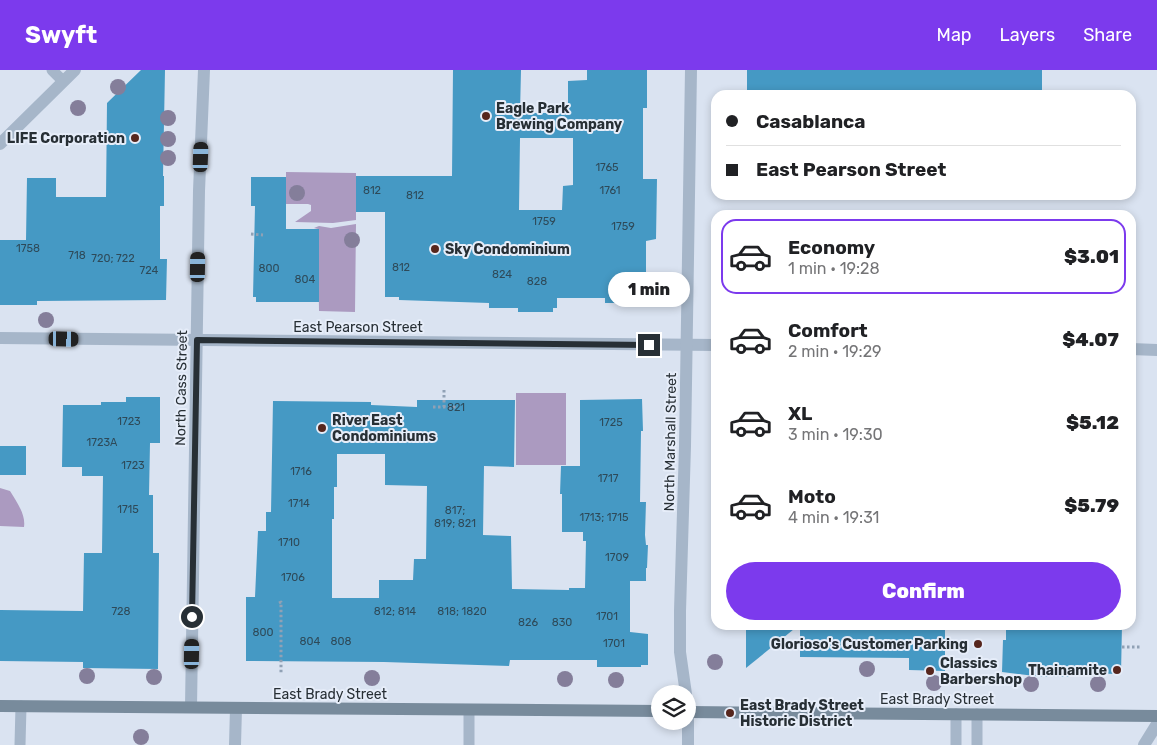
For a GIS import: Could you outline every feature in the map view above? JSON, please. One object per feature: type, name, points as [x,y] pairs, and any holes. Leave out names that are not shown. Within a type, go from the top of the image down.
[{"type":"main road","name":"East Brady Street","points":[[0,706],[651,711]]},
{"type":"main road","name":"East Brady Street","points":[[696,711],[1157,716]]},
{"type":"street","points":[[0,144],[75,70]]},
{"type":"street","name":"North Cass Street","points":[[190,707],[204,70]]},
{"type":"street","name":"North Marshall Street","points":[[685,685],[680,652],[691,70]]},
{"type":"street","name":"East Pearson Street","points":[[0,338],[711,345]]},
{"type":"street","points":[[1136,350],[1157,350]]},
{"type":"street","points":[[235,745],[236,708]]},
{"type":"street","points":[[1144,745],[1157,724]]},
{"type":"street","points":[[688,730],[688,745]]},
{"type":"lane","points":[[52,70],[63,81]]},
{"type":"lane","points":[[20,745],[21,706]]},
{"type":"lane","points":[[469,745],[470,710]]},
{"type":"lane","points":[[956,714],[956,745]]},
{"type":"lane","points":[[976,714],[976,745]]},
{"type":"path","points":[[251,234],[263,235]]},
{"type":"path","points":[[444,390],[444,407]]},
{"type":"path","points":[[433,407],[456,407]]},
{"type":"path","points":[[280,603],[281,673]]},
{"type":"path","points":[[1122,647],[1140,647]]},
{"type":"shaded area","points":[[286,172],[356,173],[356,220],[333,223],[295,222],[311,211],[311,205],[286,204]]},
{"type":"shaded area","points":[[356,224],[355,312],[319,311],[318,229],[314,228],[319,226],[331,228]]},
{"type":"shaded area","points":[[516,393],[566,393],[566,465],[516,465]]},
{"type":"shaded area","points":[[0,488],[10,491],[15,499],[22,513],[24,527],[0,526]]},
{"type":"building","points":[[141,70],[165,70],[164,206],[160,206],[160,259],[167,259],[166,300],[37,301],[37,305],[0,305],[0,240],[26,240],[27,178],[56,178],[56,197],[106,197],[107,103]]},
{"type":"building","points":[[453,70],[521,70],[520,113],[568,113],[568,81],[587,80],[587,70],[647,70],[647,108],[643,108],[643,179],[657,179],[656,239],[646,241],[646,303],[605,303],[605,298],[557,298],[557,308],[553,308],[553,312],[518,312],[518,308],[489,308],[489,303],[399,300],[399,297],[385,297],[385,212],[356,212],[356,176],[452,176]],"holes":[[[520,138],[573,138],[573,185],[563,186],[562,210],[519,210]]]},
{"type":"building","points":[[747,70],[1042,70],[1042,90],[747,90]]},
{"type":"building","points":[[251,177],[286,177],[286,229],[319,229],[319,302],[256,302],[256,297],[253,297],[255,206],[251,206]]},
{"type":"building","points":[[126,397],[160,397],[160,443],[150,443],[149,495],[153,495],[153,553],[159,553],[158,669],[83,668],[83,662],[0,661],[0,610],[83,611],[84,553],[102,553],[103,476],[82,476],[82,467],[62,467],[63,405],[101,405],[101,402],[126,402]]},
{"type":"building","points":[[642,399],[643,431],[641,431],[640,502],[646,502],[647,568],[646,581],[630,581],[630,632],[648,634],[648,665],[641,665],[641,667],[597,667],[597,660],[510,660],[509,666],[384,662],[246,661],[246,597],[255,597],[258,531],[266,531],[266,512],[271,512],[273,401],[371,402],[371,405],[417,407],[417,400],[515,400],[514,467],[484,466],[483,535],[511,536],[512,589],[569,590],[569,588],[585,588],[586,541],[583,541],[583,532],[562,532],[562,494],[560,494],[561,466],[580,466],[580,400]],"holes":[[[337,454],[385,454],[385,485],[427,486],[426,559],[414,559],[413,580],[379,580],[379,598],[332,598],[332,519],[334,519],[334,487],[337,487]]]},
{"type":"building","points":[[0,446],[26,446],[26,475],[0,475]]},
{"type":"building","points":[[746,630],[793,630],[746,668]]},
{"type":"building","points":[[800,630],[945,630],[945,671],[909,670],[909,658],[800,657]]},
{"type":"building","points":[[1006,630],[1122,630],[1121,674],[1069,673],[1069,677],[1044,677],[1002,672],[1003,640],[1006,640]]},
{"type":"place","name":"Eagle Park Brewing Company","points":[[486,116]]},
{"type":"place","name":"LIFE Corporation","points":[[135,138]]},
{"type":"place","name":"Sky Condominium","points":[[435,249]]},
{"type":"place","name":"River East Condominiums","points":[[322,428]]},
{"type":"place","name":"Glorioso's Customer Parking","points":[[978,644]]},
{"type":"place","name":"Thainamite","points":[[1117,670]]},
{"type":"place","name":"Classics Barbershop","points":[[930,671]]},
{"type":"place","name":"East Brady Street Historic District","points":[[730,713]]},
{"type":"route","points":[[192,617],[197,340],[649,345]]}]
